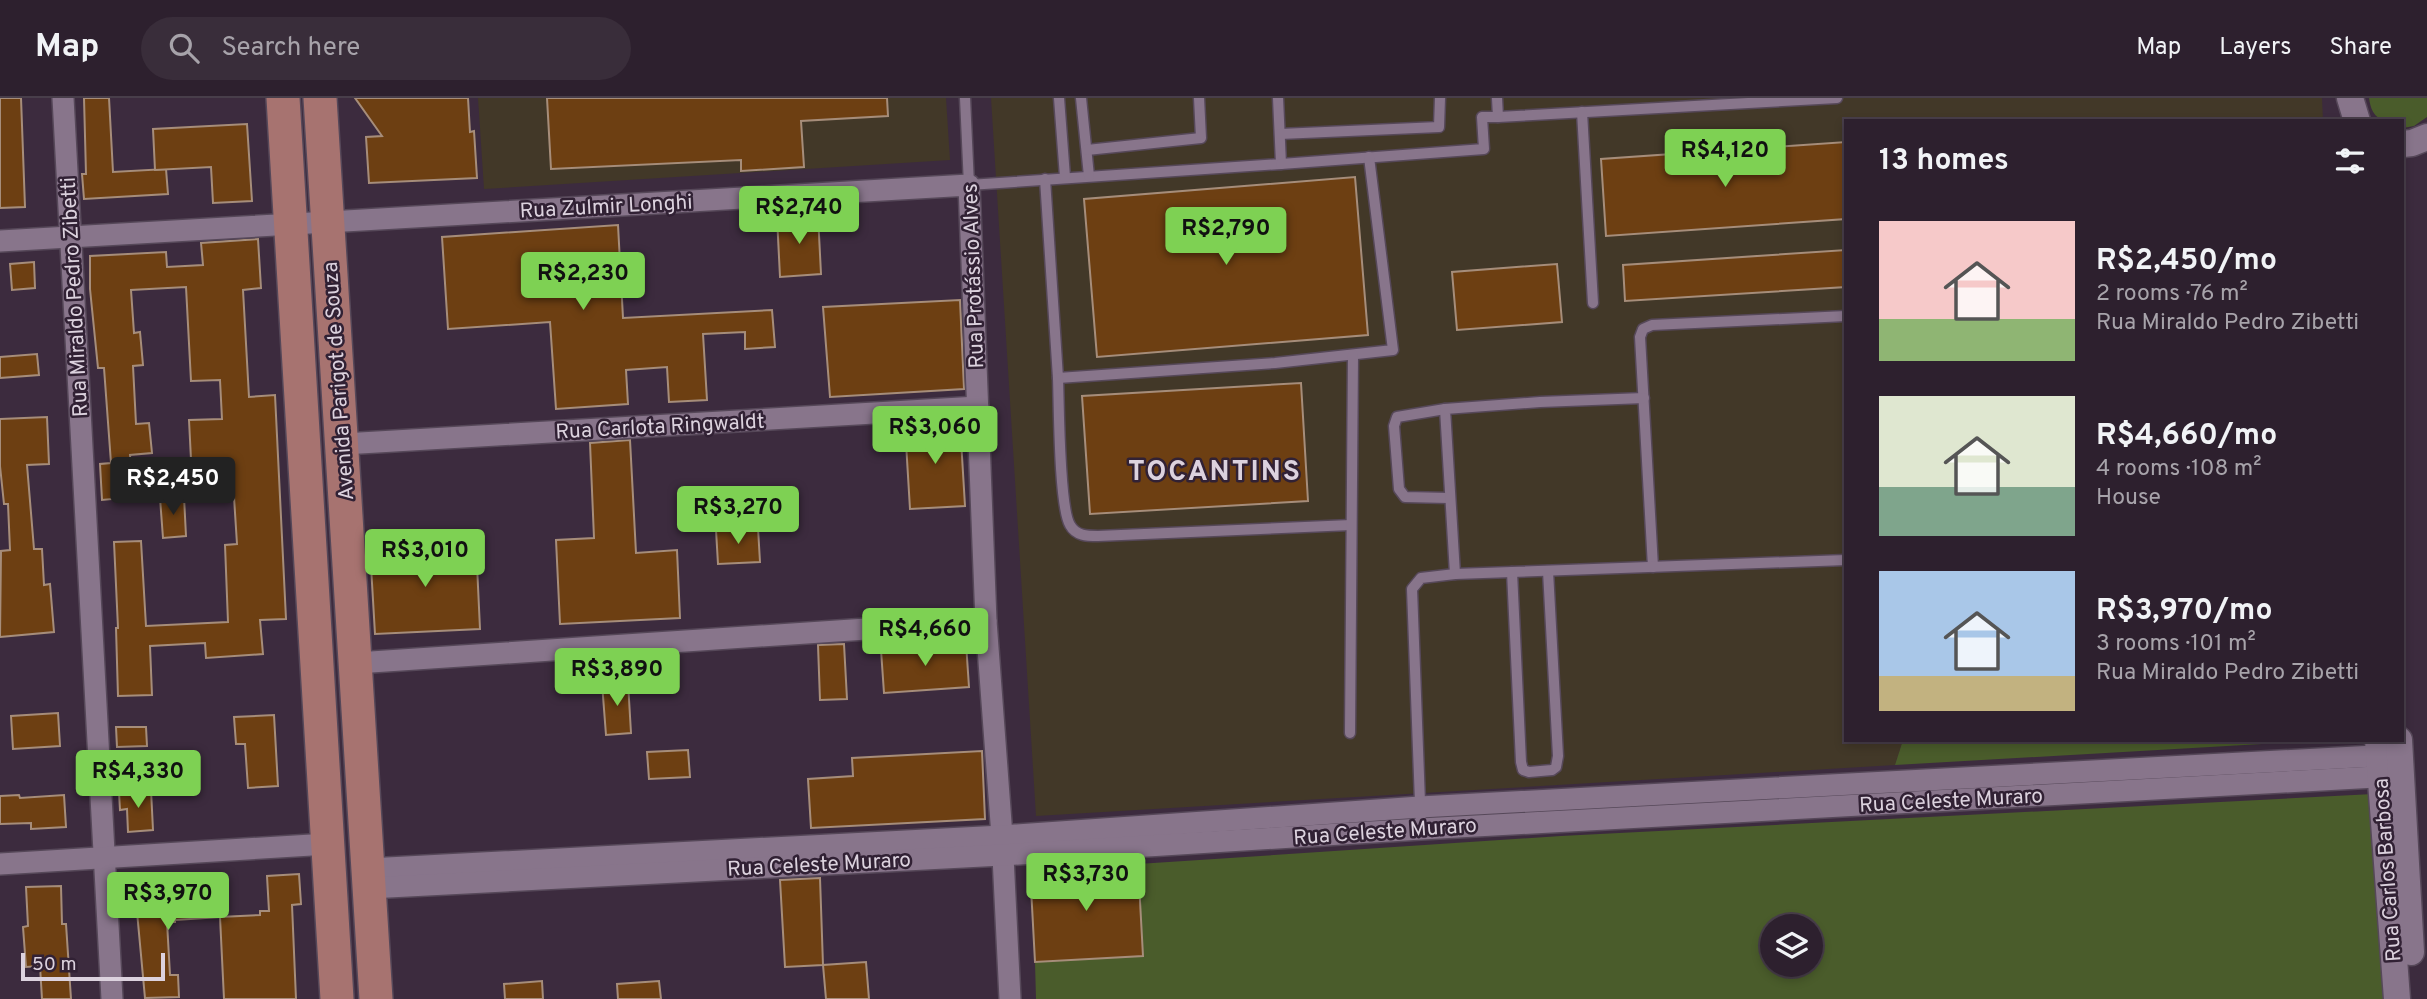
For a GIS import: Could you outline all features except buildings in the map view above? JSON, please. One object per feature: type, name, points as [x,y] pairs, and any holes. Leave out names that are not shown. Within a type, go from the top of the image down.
[{"type":"main road","name":"Avenida Parigot de Souza","points":[[320,98],[376,999]]},
{"type":"main road","name":"Avenida Parigot de Souza","points":[[284,109],[337,999]]},
{"type":"main road","points":[[284,109],[293,147],[301,209],[311,218],[327,222]]},
{"type":"main road","points":[[290,225],[314,232],[317,238],[321,310],[337,353]]},
{"type":"main road","points":[[320,724],[326,715],[333,713],[339,714],[346,722],[352,789],[366,830]]},
{"type":"main road","points":[[330,880],[342,916],[346,983],[351,989],[357,990],[365,985],[374,958]]},
{"type":"street","name":"Rua Miraldo Pedro Zibetti","points":[[63,98],[112,999]]},
{"type":"street","name":"Rua Zulmir Longhi","points":[[290,225],[969,185]]},
{"type":"street","name":"Rua Protássio Alves","points":[[969,185],[986,621],[1010,999]]},
{"type":"street","points":[[0,241],[290,225]]},
{"type":"street","name":"Rua Carlota Ringwaldt","points":[[343,444],[978,407]]},
{"type":"street","points":[[356,663],[986,621]]},
{"type":"street","name":"Rua Celeste Muraro","points":[[1002,845],[1420,807],[2389,757]]},
{"type":"street","name":"Rua Celeste Muraro","points":[[369,879],[1002,845],[1421,828],[2389,757]]},
{"type":"street","name":"Rua Carlos Barbosa","points":[[2389,757],[2397,999]]},
{"type":"street","name":"Rua Carlos Barbosa","points":[[2389,757],[2414,999]]},
{"type":"street","points":[[0,864],[328,844]]},
{"type":"lane","name":"Rua Protássio Alves","points":[[965,98],[969,185]]},
{"type":"lane","points":[[1059,98],[1065,177]]},
{"type":"lane","points":[[1081,98],[1089,176]]},
{"type":"lane","points":[[1087,150],[1201,138],[1199,98]]},
{"type":"lane","points":[[1278,98],[1281,164]]},
{"type":"lane","points":[[1280,134],[1439,127],[1440,98]]},
{"type":"lane","points":[[1497,98],[1498,117]]},
{"type":"lane","points":[[969,185],[1484,149],[1482,117],[1838,98]]},
{"type":"lane","points":[[1582,112],[1593,303]]},
{"type":"lane","points":[[1058,378],[1275,363],[1393,350],[1369,157]]},
{"type":"lane","points":[[1045,179],[1064,493],[1067,517],[1075,531],[1084,536],[1098,536],[1351,525]]},
{"type":"lane","points":[[1653,567],[1640,337],[1643,329],[1652,325],[1844,316]]},
{"type":"lane","points":[[1350,733],[1353,355]]},
{"type":"lane","points":[[1449,498],[1405,497],[1399,489],[1394,426],[1397,417],[1445,409],[1644,398]]},
{"type":"lane","points":[[1445,409],[1455,574]]},
{"type":"lane","points":[[1421,828],[1412,589],[1421,578],[1548,570],[1844,560]]},
{"type":"lane","points":[[1512,572],[1521,762],[1523,769],[1529,772],[1552,770],[1556,767],[1558,756],[1548,570]]},
{"type":"shaded area","points":[[478,98],[946,98],[950,160],[484,189]]},
{"type":"shaded area","points":[[991,98],[2322,98],[2323,119],[1844,119],[1844,742],[1902,742],[1895,765],[1036,816]]},
{"type":"green space","points":[[2369,98],[2427,98],[2427,117],[2414,126],[2404,128],[2404,119],[2382,119],[2371,106]]},
{"type":"green space","points":[[1902,742],[2296,742],[1895,765]]},
{"type":"green space","points":[[2373,794],[2386,999],[1036,999],[1035,962],[1143,956],[1138,864],[1561,836]]},
{"type":"district","name":"TOCANTINS","points":[[1215,470]]}]
